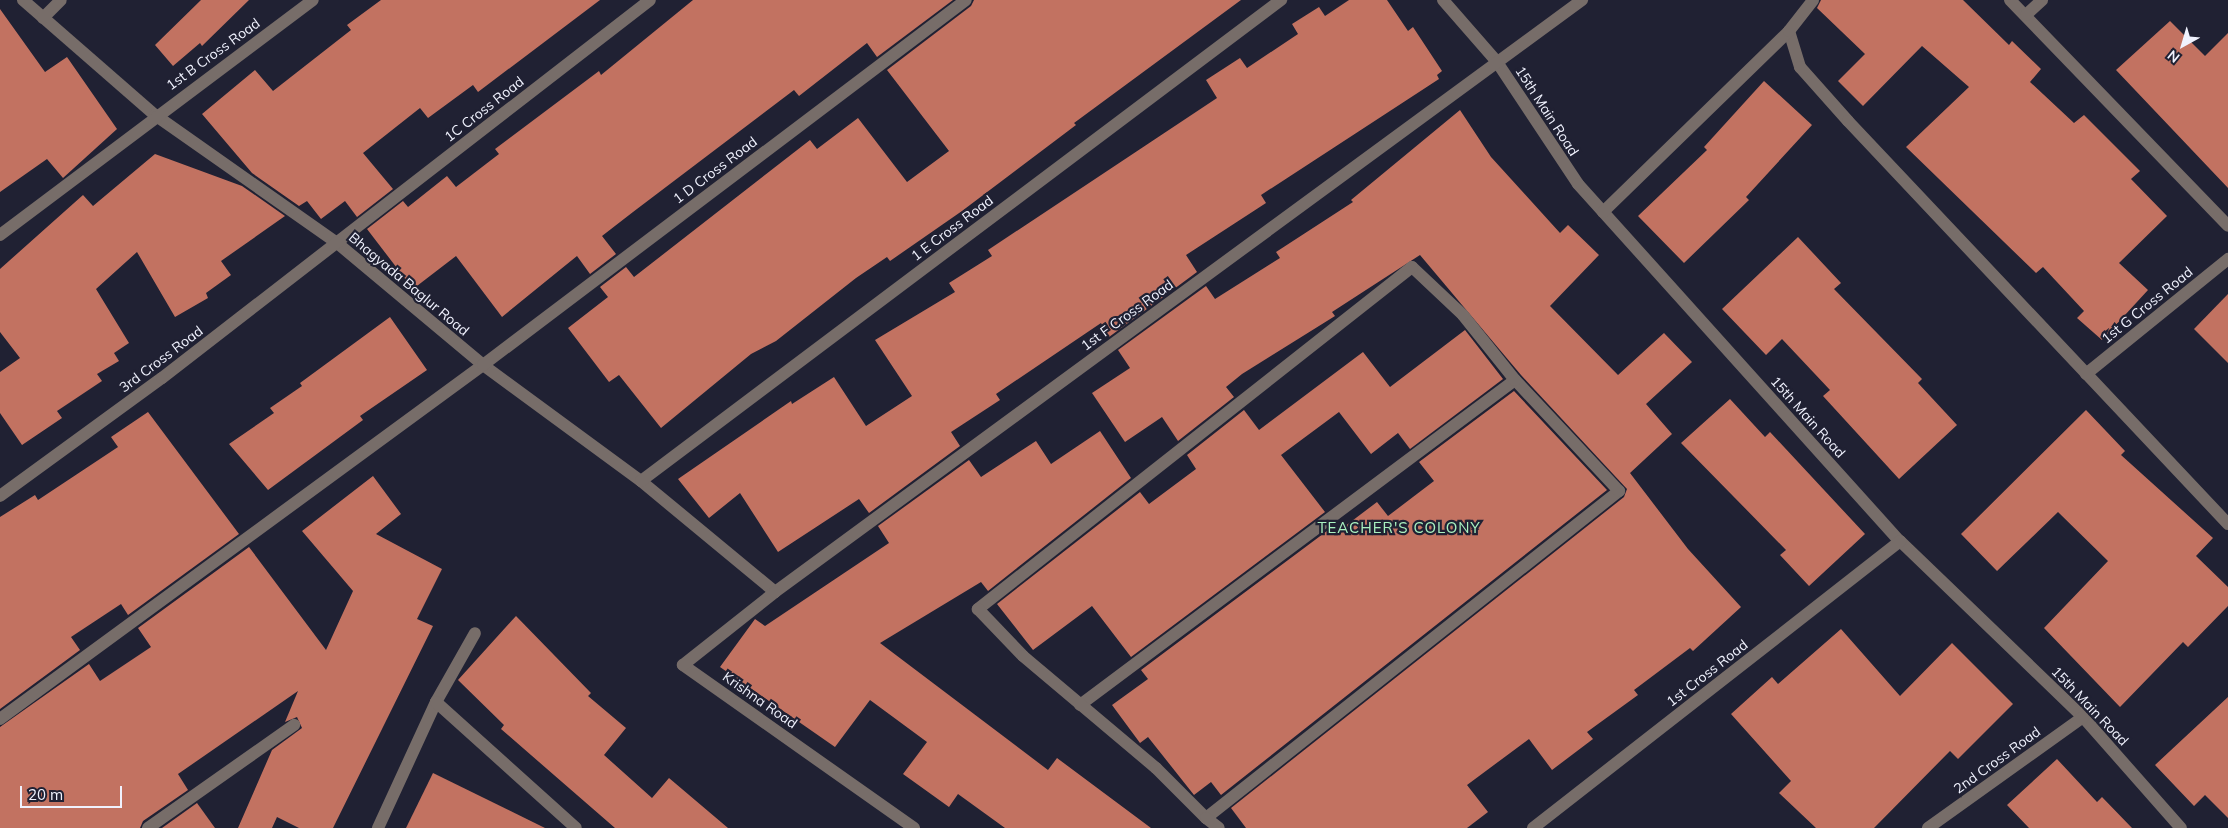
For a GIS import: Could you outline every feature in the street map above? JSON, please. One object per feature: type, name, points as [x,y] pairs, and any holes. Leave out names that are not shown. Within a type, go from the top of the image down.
[{"type":"street","name":"Bhagyada Baglur Road","points":[[23,0],[155,116],[336,242],[483,365],[641,481],[775,592]]},
{"type":"street","points":[[43,18],[61,0]]},
{"type":"street","name":"1st B Cross Road","points":[[0,235],[155,116],[313,0]]},
{"type":"street","name":"1C Cross Road","points":[[336,242],[650,0]]},
{"type":"street","name":"1 D Cross Road","points":[[0,719],[483,365],[966,0]]},
{"type":"street","name":"1 E Cross Road","points":[[641,481],[1281,0]]},
{"type":"street","name":"15th Main Road","points":[[1443,0],[1497,62],[1578,184],[1900,541],[2084,717],[2181,828]]},
{"type":"street","name":"1st F Cross Road","points":[[775,592],[1582,0]]},
{"type":"street","points":[[1603,212],[1789,31],[1814,0]]},
{"type":"street","points":[[2010,0],[2228,226]]},
{"type":"street","points":[[2026,15],[2042,0]]},
{"type":"street","points":[[1789,31],[1800,67],[2228,524]]},
{"type":"street","name":"3rd Cross Road","points":[[0,496],[162,378],[336,242]]},
{"type":"street","name":"1st G Cross Road","points":[[2086,374],[2228,259]]},
{"type":"street","points":[[1206,818],[1619,491],[1515,380],[1463,315],[1412,267],[978,609],[1023,656],[1156,768],[1206,818],[1219,828]]},
{"type":"street","points":[[1080,705],[1515,380]]},
{"type":"street","name":"1st Cross Road","points":[[1534,828],[1900,541]]},
{"type":"street","name":"Krishna Road","points":[[775,592],[684,665],[914,828]]},
{"type":"street","points":[[378,828],[436,702],[475,633]]},
{"type":"street","points":[[436,702],[576,828]]},
{"type":"street","name":"2nd Cross Road","points":[[1928,828],[2084,717]]},
{"type":"street","points":[[148,828],[294,725]]},
{"type":"building","points":[[201,0],[249,0],[202,46],[200,43],[173,66],[155,45]]},
{"type":"building","points":[[381,0],[600,0],[478,92],[473,85],[428,118],[420,108],[363,153],[393,189],[357,217],[345,201],[321,219],[307,201],[299,206],[252,173],[202,114],[255,70],[273,91],[351,30],[347,25]]},
{"type":"building","points":[[693,0],[953,0],[877,57],[867,43],[799,96],[794,90],[602,236],[616,254],[590,274],[577,256],[502,317],[456,256],[413,289],[367,229],[403,201],[408,207],[447,176],[456,187],[499,154],[495,149],[599,71],[601,75]]},
{"type":"building","points":[[974,0],[1241,0],[1074,123],[1076,125],[962,211],[890,261],[887,257],[856,278],[776,341],[751,354],[661,428],[619,375],[609,382],[568,328],[608,297],[600,287],[626,267],[634,277],[810,140],[817,149],[858,118],[907,182],[949,151],[887,70],[971,6]]},
{"type":"building","points":[[1349,0],[1387,0],[1408,31],[1413,27],[1442,71],[1437,75],[1439,79],[1261,195],[1266,203],[1186,255],[1197,272],[1109,337],[1101,323],[996,394],[1000,400],[951,432],[960,446],[869,513],[859,499],[778,552],[740,493],[709,518],[678,479],[791,401],[792,404],[834,377],[866,426],[912,396],[875,340],[955,292],[949,283],[992,256],[988,250],[1217,98],[1206,80],[1240,58],[1247,68],[1298,34],[1292,24],[1319,7],[1325,16]]},
{"type":"building","points":[[1821,0],[1963,0],[2009,45],[2012,41],[2041,69],[2030,82],[2074,123],[2084,115],[2140,171],[2131,179],[2167,216],[2119,263],[2148,290],[2102,340],[2077,318],[2084,311],[2043,267],[2036,273],[1906,147],[1969,87],[1922,46],[1863,106],[1838,81],[1865,54],[1817,8]]},
{"type":"building","points":[[0,9],[45,72],[67,57],[117,129],[63,178],[47,159],[0,192]]},
{"type":"building","points":[[2170,21],[2205,56],[2228,33],[2228,188],[2116,70]]},
{"type":"building","points":[[1764,81],[1812,125],[1746,197],[1749,200],[1684,263],[1638,216],[1707,150],[1704,147]]},
{"type":"building","points":[[1460,110],[1491,157],[1560,233],[1568,225],[1599,255],[1550,306],[1618,375],[1664,333],[1692,362],[1646,404],[1672,434],[1630,473],[1688,549],[1741,607],[1693,651],[1690,648],[1634,690],[1638,695],[1587,732],[1593,739],[1552,770],[1529,739],[1467,785],[1488,812],[1467,828],[1246,828],[1231,808],[1624,497],[1627,489],[1521,375],[1420,255],[1332,312],[1335,316],[1242,374],[1226,387],[1234,397],[1178,441],[1162,417],[1125,442],[1092,393],[1130,368],[1118,350],[1206,286],[1215,299],[1280,258],[1276,252],[1353,202],[1351,200]]},
{"type":"building","points":[[155,154],[242,186],[285,216],[221,261],[231,275],[206,293],[208,298],[175,317],[137,252],[96,289],[129,343],[114,353],[119,361],[97,374],[102,381],[57,411],[62,418],[22,445],[0,413],[0,372],[20,358],[0,332],[0,269],[83,195],[93,206]]},
{"type":"building","points":[[1798,237],[1841,283],[1834,289],[1922,379],[1918,383],[1957,425],[1899,479],[1823,396],[1830,390],[1782,339],[1766,355],[1722,309]]},
{"type":"building","points":[[2228,294],[2228,363],[2194,329]]},
{"type":"building","points":[[390,317],[427,370],[360,416],[363,420],[268,490],[229,444],[274,413],[270,408],[302,386],[300,383]]},
{"type":"building","points":[[1465,330],[1503,379],[1410,449],[1398,433],[1371,454],[1339,412],[1281,455],[1325,512],[1131,657],[1092,606],[1033,650],[997,604],[1140,492],[1149,504],[1196,469],[1187,455],[1244,410],[1259,430],[1363,352],[1390,387]]},
{"type":"building","points":[[1514,391],[1607,490],[1221,795],[1211,782],[1194,795],[1148,737],[1140,743],[1112,705],[1148,679],[1141,670],[1335,525],[1340,530],[1377,502],[1388,516],[1434,481],[1419,462]]},
{"type":"building","points":[[1730,399],[1765,437],[1770,432],[1865,534],[1809,586],[1780,555],[1786,550],[1681,443]]},
{"type":"building","points":[[2086,410],[2125,451],[2121,455],[2213,538],[2196,556],[2228,587],[2228,606],[2188,647],[2183,642],[2120,707],[2044,628],[2108,561],[2058,512],[1997,571],[1961,534]]},
{"type":"building","points":[[148,412],[239,534],[128,615],[121,604],[71,637],[80,650],[0,709],[0,517],[35,495],[38,500],[118,447],[111,437]]},
{"type":"building","points":[[1100,431],[1131,478],[988,591],[981,582],[880,643],[1048,770],[1057,758],[1151,828],[1005,828],[958,794],[949,807],[903,774],[927,742],[870,700],[835,747],[720,667],[755,619],[765,626],[889,543],[878,526],[969,460],[981,477],[1036,441],[1051,464]]},
{"type":"building","points":[[373,476],[401,514],[376,534],[442,569],[417,619],[433,626],[333,828],[299,828],[277,817],[272,828],[238,828],[272,750],[302,728],[297,717],[285,722],[298,691],[178,774],[188,790],[143,821],[140,828],[0,828],[0,727],[89,664],[100,681],[151,647],[138,628],[249,547],[326,650],[353,591],[302,531]]},
{"type":"building","points":[[516,616],[591,693],[588,696],[626,728],[604,755],[652,798],[669,778],[728,828],[615,828],[501,729],[504,725],[458,680]]},
{"type":"building","points":[[1841,629],[1900,696],[1952,643],[2013,704],[1958,759],[1950,751],[1874,828],[1816,828],[1779,793],[1791,781],[1731,714],[1772,677],[1778,684]]},
{"type":"building","points":[[2228,697],[2228,818],[2205,795],[2194,806],[2155,765]]},
{"type":"building","points":[[2057,759],[2097,802],[2102,797],[2132,828],[2029,828],[2007,805]]},
{"type":"building","points":[[433,773],[545,828],[406,828]]},
{"type":"building","points":[[197,803],[215,828],[162,828]]},
{"type":"district","name":"TEACHER'S COLONY","points":[[1399,528]]}]
